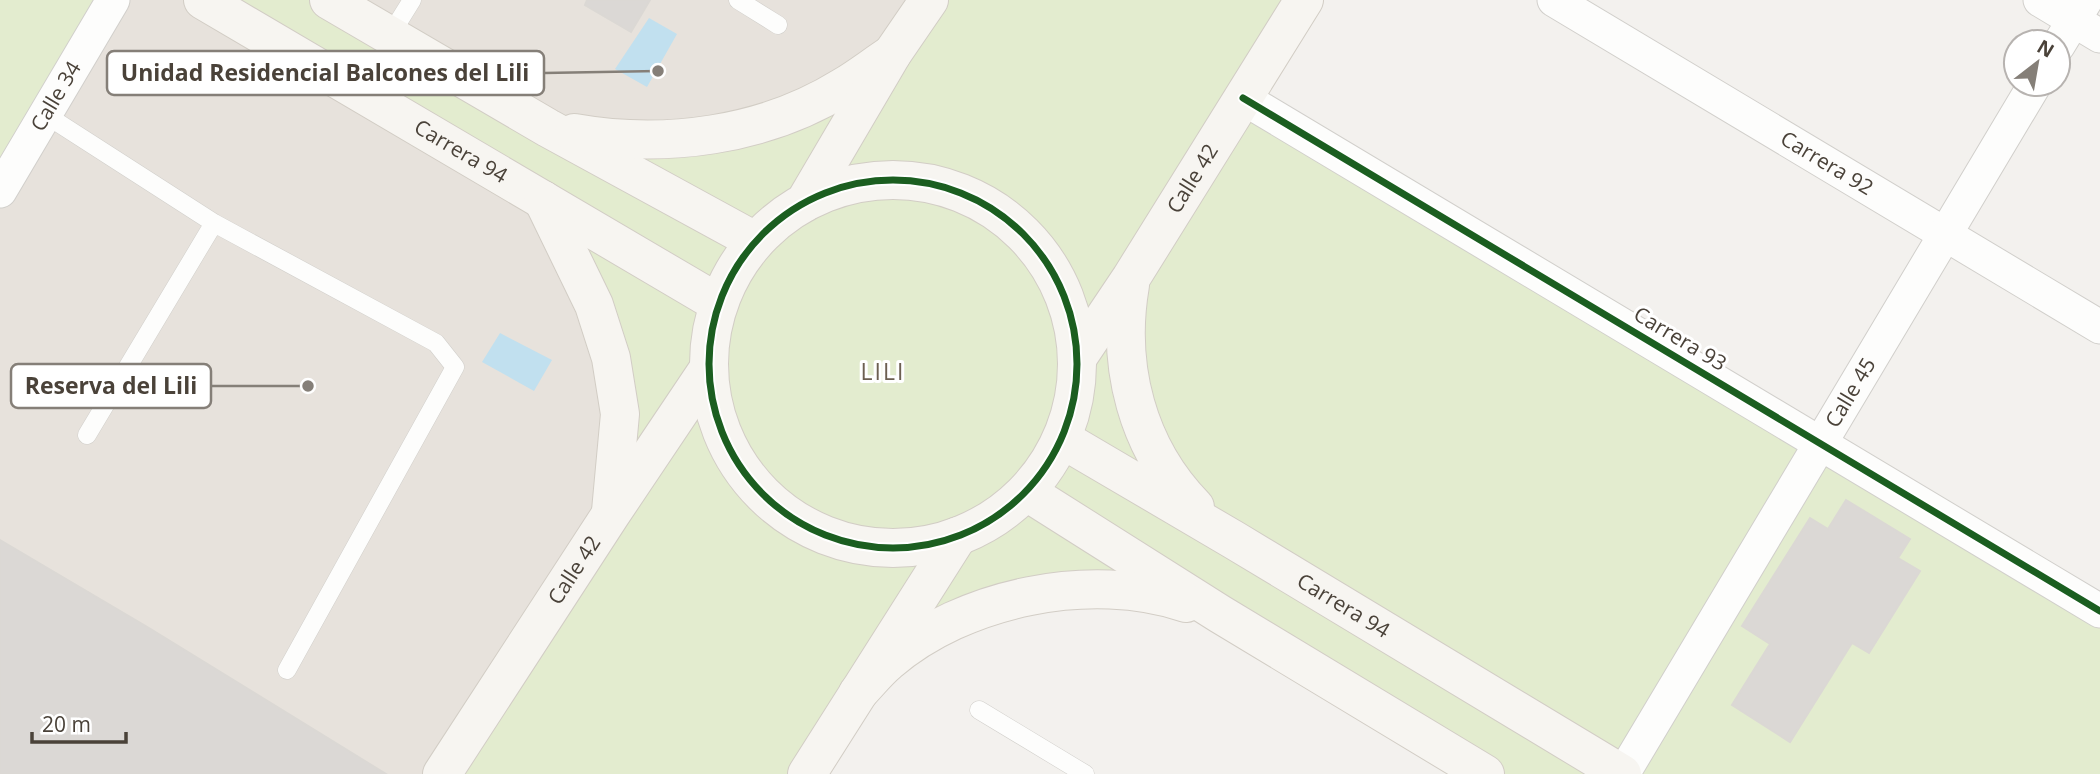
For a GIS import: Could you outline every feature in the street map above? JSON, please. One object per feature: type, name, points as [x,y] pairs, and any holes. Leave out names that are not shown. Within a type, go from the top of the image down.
[{"type":"street","name":"Calle 34","points":[[0,191],[113,0]]},
{"type":"street","name":"Carrera 94","points":[[203,0],[718,303]]},
{"type":"street","points":[[329,0],[548,128],[755,241]]},
{"type":"street","points":[[805,202],[892,54],[929,0]]},
{"type":"street","name":"Calle 42","points":[[1078,357],[1131,278],[1304,0]]},
{"type":"street","name":"Carrera 92","points":[[1554,0],[2100,327]]},
{"type":"street","points":[[2040,0],[2079,26]]},
{"type":"street","points":[[548,128],[608,139],[669,140],[729,132],[787,114],[842,88],[892,54]]},
{"type":"street","name":"Carrera 93","points":[[1242,98],[2100,611]]},
{"type":"street","name":"Calle 45","points":[[1623,774],[2027,98]]},
{"type":"street","points":[[895,180],[941,186],[985,204],[1022,232],[1051,269],[1070,311],[1078,357],[1075,399],[1053,458],[1027,492],[984,525],[958,536],[916,546],[872,547],[830,536],[791,516],[757,487],[732,452],[716,411],[709,368],[710,344],[718,303],[741,259],[755,241],[770,226],[805,202],[849,185],[895,180]]},
{"type":"street","points":[[543,200],[594,305],[611,358],[620,414],[611,514]]},
{"type":"street","points":[[1131,278],[1125,311],[1124,344],[1135,409],[1164,469],[1184,496],[1207,520],[1234,540]]},
{"type":"street","name":"Calle 42","points":[[442,774],[709,368]]},
{"type":"street","name":"Carrera 94","points":[[1062,439],[1623,774]]},
{"type":"street","points":[[1027,492],[1220,614],[1485,774]]},
{"type":"street","points":[[807,774],[958,536]]},
{"type":"street","points":[[858,693],[888,662],[924,637],[962,617],[1004,602],[1047,593],[1113,590],[1178,600],[1220,614]]},
{"type":"lane","points":[[389,37],[412,0]]},
{"type":"lane","points":[[738,0],[778,25]]},
{"type":"lane","points":[[46,115],[214,223],[436,343],[455,367],[286,670]]},
{"type":"lane","points":[[87,435],[214,223]]},
{"type":"lane","points":[[979,710],[1085,774]]},
{"type":"shaded area","points":[[113,0],[203,0],[543,200],[594,305],[611,514],[442,774],[386,774],[0,540],[0,191]]},
{"type":"shaded area","points":[[329,0],[929,0],[842,88],[608,139]]},
{"type":"green space","points":[[0,0],[113,0],[0,191]]},
{"type":"green space","points":[[203,0],[329,0],[548,128],[787,114],[929,0],[1304,0],[1243,98],[2100,611],[2100,774],[1485,774],[1220,614],[1135,592],[924,637],[807,774],[442,774],[611,514],[620,414],[543,200]]},
{"type":"water","points":[[649,18],[677,34],[647,87],[615,69]]},
{"type":"water","points":[[500,333],[552,360],[534,391],[482,362]]},
{"type":"building","points":[[587,0],[650,0],[631,32],[585,5]]},
{"type":"building","points":[[1846,500],[1910,539],[1898,558],[1920,571],[1869,653],[1852,643],[1790,742],[1732,705],[1770,644],[1742,626],[1810,518],[1828,529]]},
{"type":"building","points":[[0,540],[149,628],[386,774],[0,774]]},
{"type":"cycle path","points":[[1243,98],[2100,611]]},
{"type":"cycle path","points":[[893,180],[929,184],[963,194],[995,211],[1023,234],[1046,262],[1063,294],[1073,328],[1077,364],[1073,400],[1063,434],[1046,466],[1023,494],[995,517],[963,534],[929,544],[893,548],[857,544],[823,534],[791,517],[763,494],[740,466],[723,434],[713,400],[709,364],[713,328],[723,294],[740,262],[763,234],[791,211],[823,194],[857,184],[893,180]]},
{"type":"place","name":"Unidad Residencial Balcones del Lili","points":[[658,71]]},
{"type":"place","name":"Reserva del Lili","points":[[308,386]]},
{"type":"district","name":"LILI","points":[[883,372]]}]
